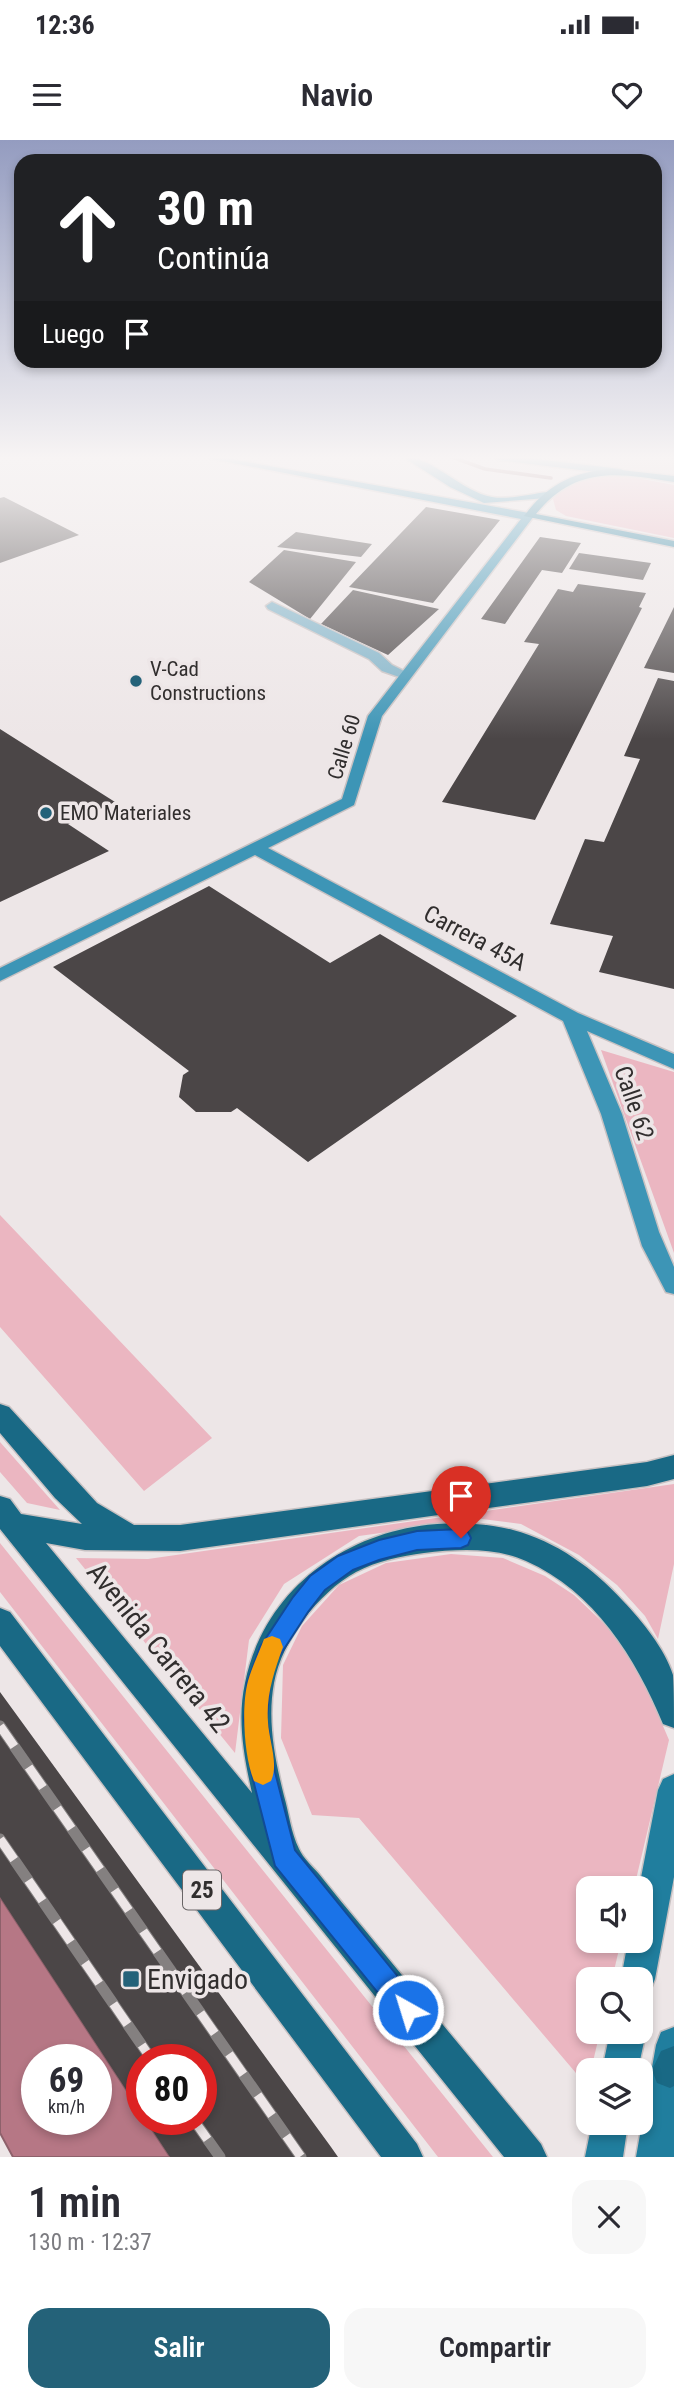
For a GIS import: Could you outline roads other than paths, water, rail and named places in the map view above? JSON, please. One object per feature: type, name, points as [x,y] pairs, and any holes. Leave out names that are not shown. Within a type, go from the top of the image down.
[{"type":"highway","points":[[0,1415],[87,1512],[134,1539]]},
{"type":"highway","points":[[7,1516],[85,1538],[180,1538],[647,1474],[674,1467]]},
{"type":"highway","name":"Avenida Carrera 42","points":[[7,1516],[528,2157]]},
{"type":"highway","points":[[284,1857],[263,1772],[256,1720],[259,1683],[268,1655],[281,1632],[318,1583],[345,1563],[379,1550],[417,1541],[501,1539],[535,1550],[568,1569],[600,1596],[626,1625],[650,1661],[674,1713]]},
{"type":"highway","name":"25","points":[[0,1622],[404,2157]]},
{"type":"main road","points":[[640,1967],[673,1797]]},
{"type":"main road","points":[[655,2157],[673,2060]]},
{"type":"main road","points":[[604,2157],[608,2135]]},
{"type":"street","name":"Calle 60","points":[[0,975],[349,802],[375,716],[502,551]]},
{"type":"street","points":[[272,606],[374,656],[387,668],[405,675]]},
{"type":"street","name":"Carrera 45A","points":[[257,849],[571,1017],[674,1062]]},
{"type":"street","name":"Calle 62","points":[[571,1017],[603,1089],[653,1245],[674,1285]]},
{"type":"railway","points":[[0,1726],[301,2157]]},
{"type":"railway","points":[[0,1839],[141,2044]]},
{"type":"railway","points":[[204,2135],[220,2157]]},
{"type":"place","name":"V-Cad Constructions","points":[[136,681]]},
{"type":"place","name":"EMO Materiales","points":[[46,813]]},
{"type":"place","name":"Envigado","points":[[131,1979]]}]
